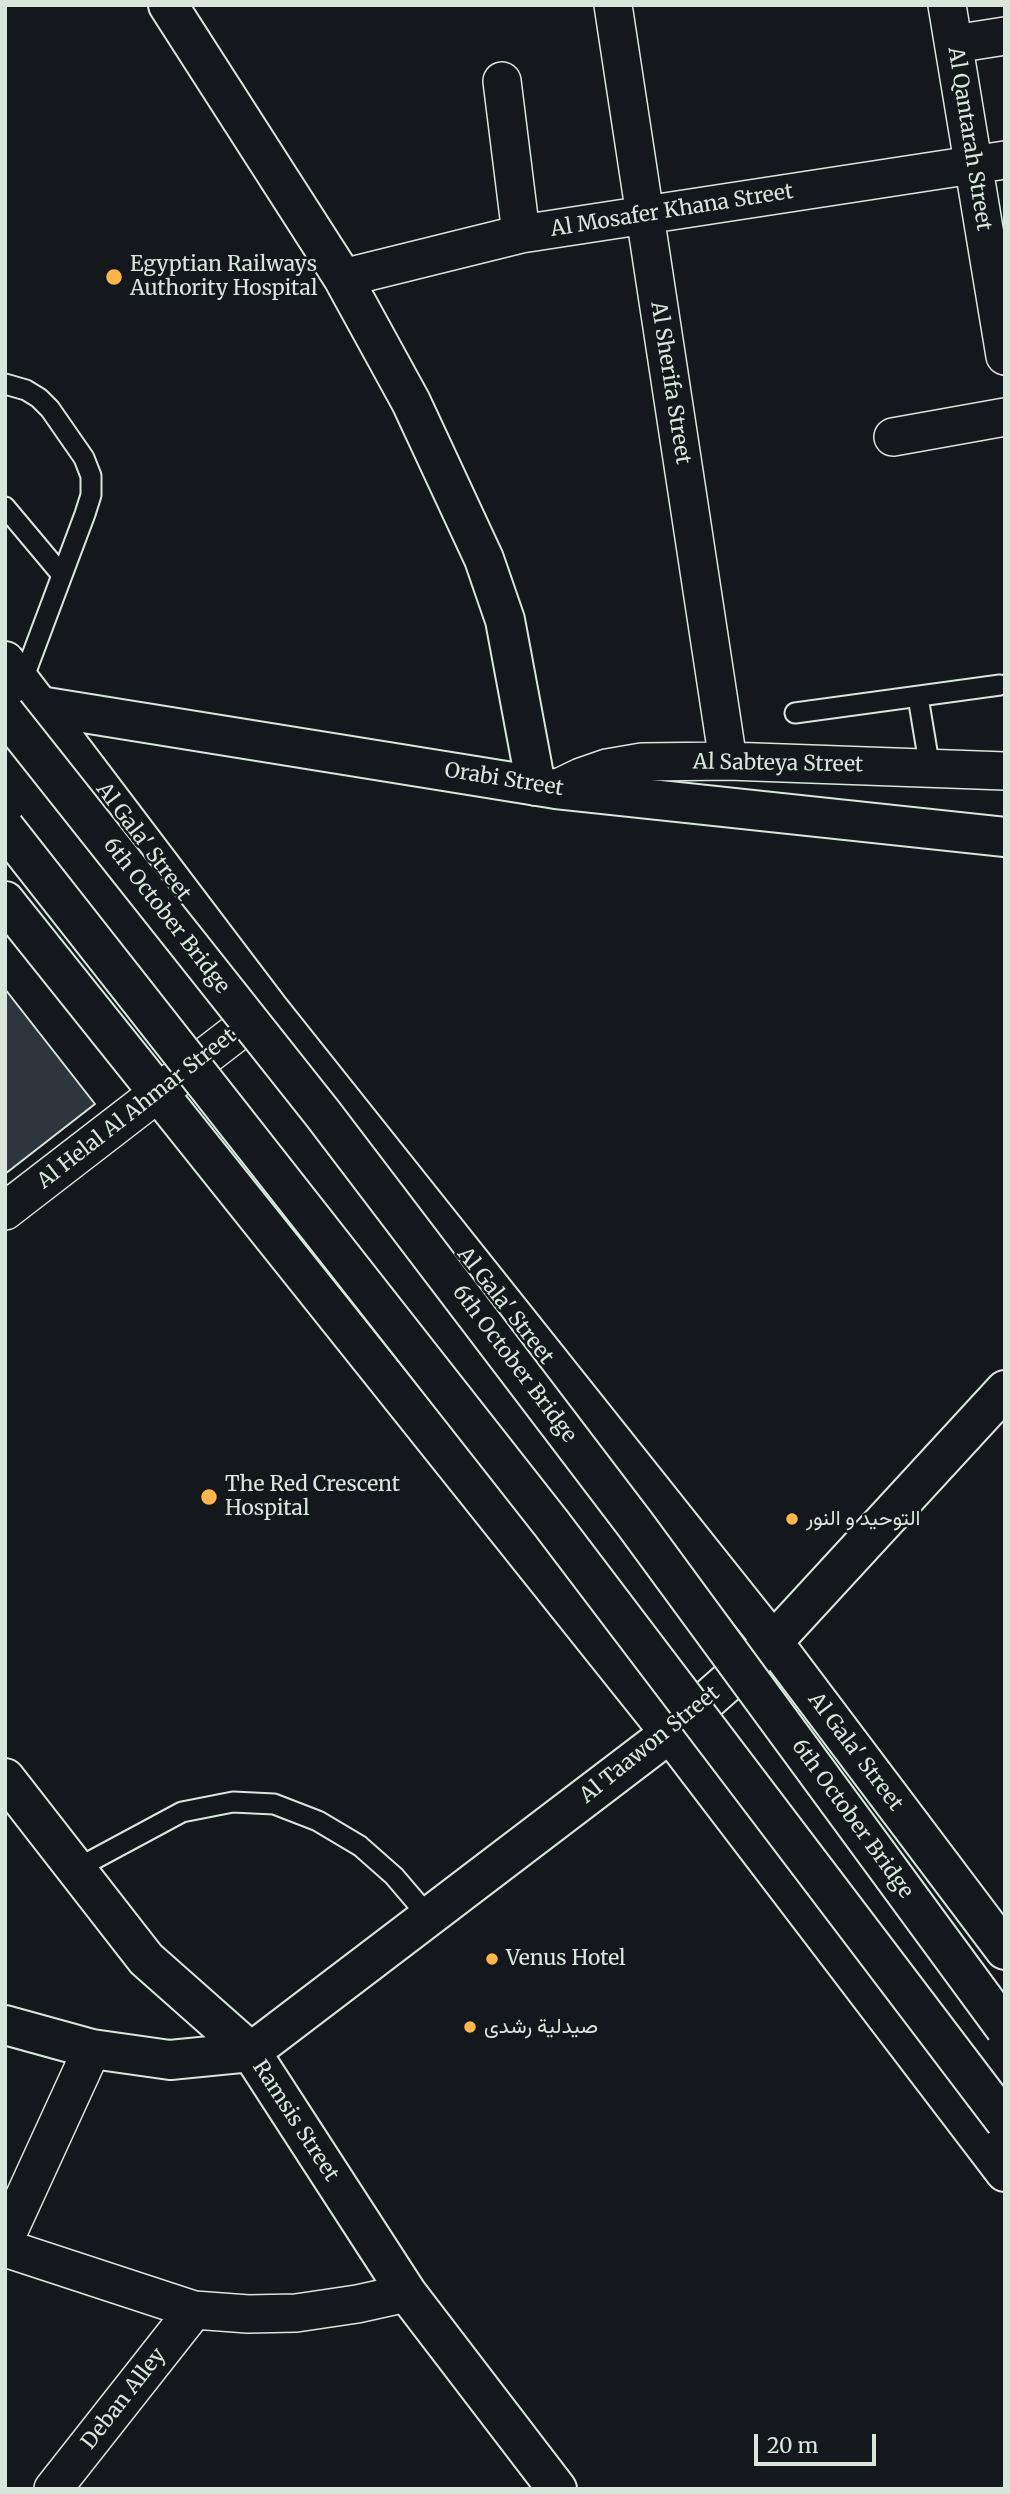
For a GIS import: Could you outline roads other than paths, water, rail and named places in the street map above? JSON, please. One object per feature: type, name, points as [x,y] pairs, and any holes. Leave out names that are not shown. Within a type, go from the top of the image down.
[{"type":"main road","points":[[168,5],[343,278],[411,402],[484,559],[505,620],[546,787]]},
{"type":"main road","name":"Orabi Street","points":[[16,693],[546,787],[1005,837]]},
{"type":"main road","name":"Al Gala' Street","points":[[16,693],[773,1643],[1005,1950]]},
{"type":"main road","name":"6th October Bridge","points":[[16,693],[323,1114],[635,1524],[1005,2028]]},
{"type":"main road","points":[[5,828],[551,1524],[1005,2121]]},
{"type":"main road","points":[[5,901],[670,1733],[1005,2172]]},
{"type":"main road","name":"Al Taawon Street","points":[[251,2052],[670,1733],[773,1643],[1005,1390]]},
{"type":"main road","name":"Ramsis Street","points":[[5,1778],[146,1959],[251,2052],[407,2293],[557,2489]]},
{"type":"main road","points":[[5,2025],[92,2049],[170,2060],[251,2052]]},
{"type":"street","name":"Al Sherifa Street","points":[[613,5],[728,761]]},
{"type":"street","name":"Al Qantarah Street","points":[[947,5],[954,44],[989,162],[1005,356]]},
{"type":"street","points":[[954,44],[1005,36]]},
{"type":"street","points":[[502,81],[521,234]]},
{"type":"street","name":"Al Mosafer Khana Street","points":[[343,278],[521,234],[989,162]]},
{"type":"street","points":[[893,437],[1005,417]]},
{"type":"street","name":"Al Sabteya Street","points":[[546,787],[607,768],[642,762],[728,761],[1005,771]]},
{"type":"street","name":"Al Helal Al Ahmar Street","points":[[5,1211],[268,1008]]},
{"type":"street","points":[[5,2239],[92,2049]]},
{"type":"street","points":[[5,2248],[194,2310],[248,2314],[296,2313],[407,2293]]},
{"type":"street","name":"Deban Alley","points":[[53,2489],[194,2310]]},
{"type":"lane","points":[[5,384],[26,390],[50,409],[84,458],[91,476],[91,495],[16,693]]},
{"type":"lane","points":[[5,507],[62,575]]},
{"type":"lane","points":[[795,713],[1000,685]]},
{"type":"lane","points":[[918,697],[930,769]]},
{"type":"lane","points":[[76,1869],[182,1812],[233,1801],[274,1804],[318,1821],[360,1846],[394,1876],[429,1917]]},
{"type":"place","name":"Egyptian Railways Authority Hospital","points":[[114,277]]},
{"type":"place","name":"The Red Crescent Hospital","points":[[209,1497]]},
{"type":"place","name":"التوحيد و النور","points":[[792,1519]]},
{"type":"place","name":"Venus Hotel","points":[[492,1959]]},
{"type":"place","name":"صيدلية رشدى","points":[[470,2027]]}]
